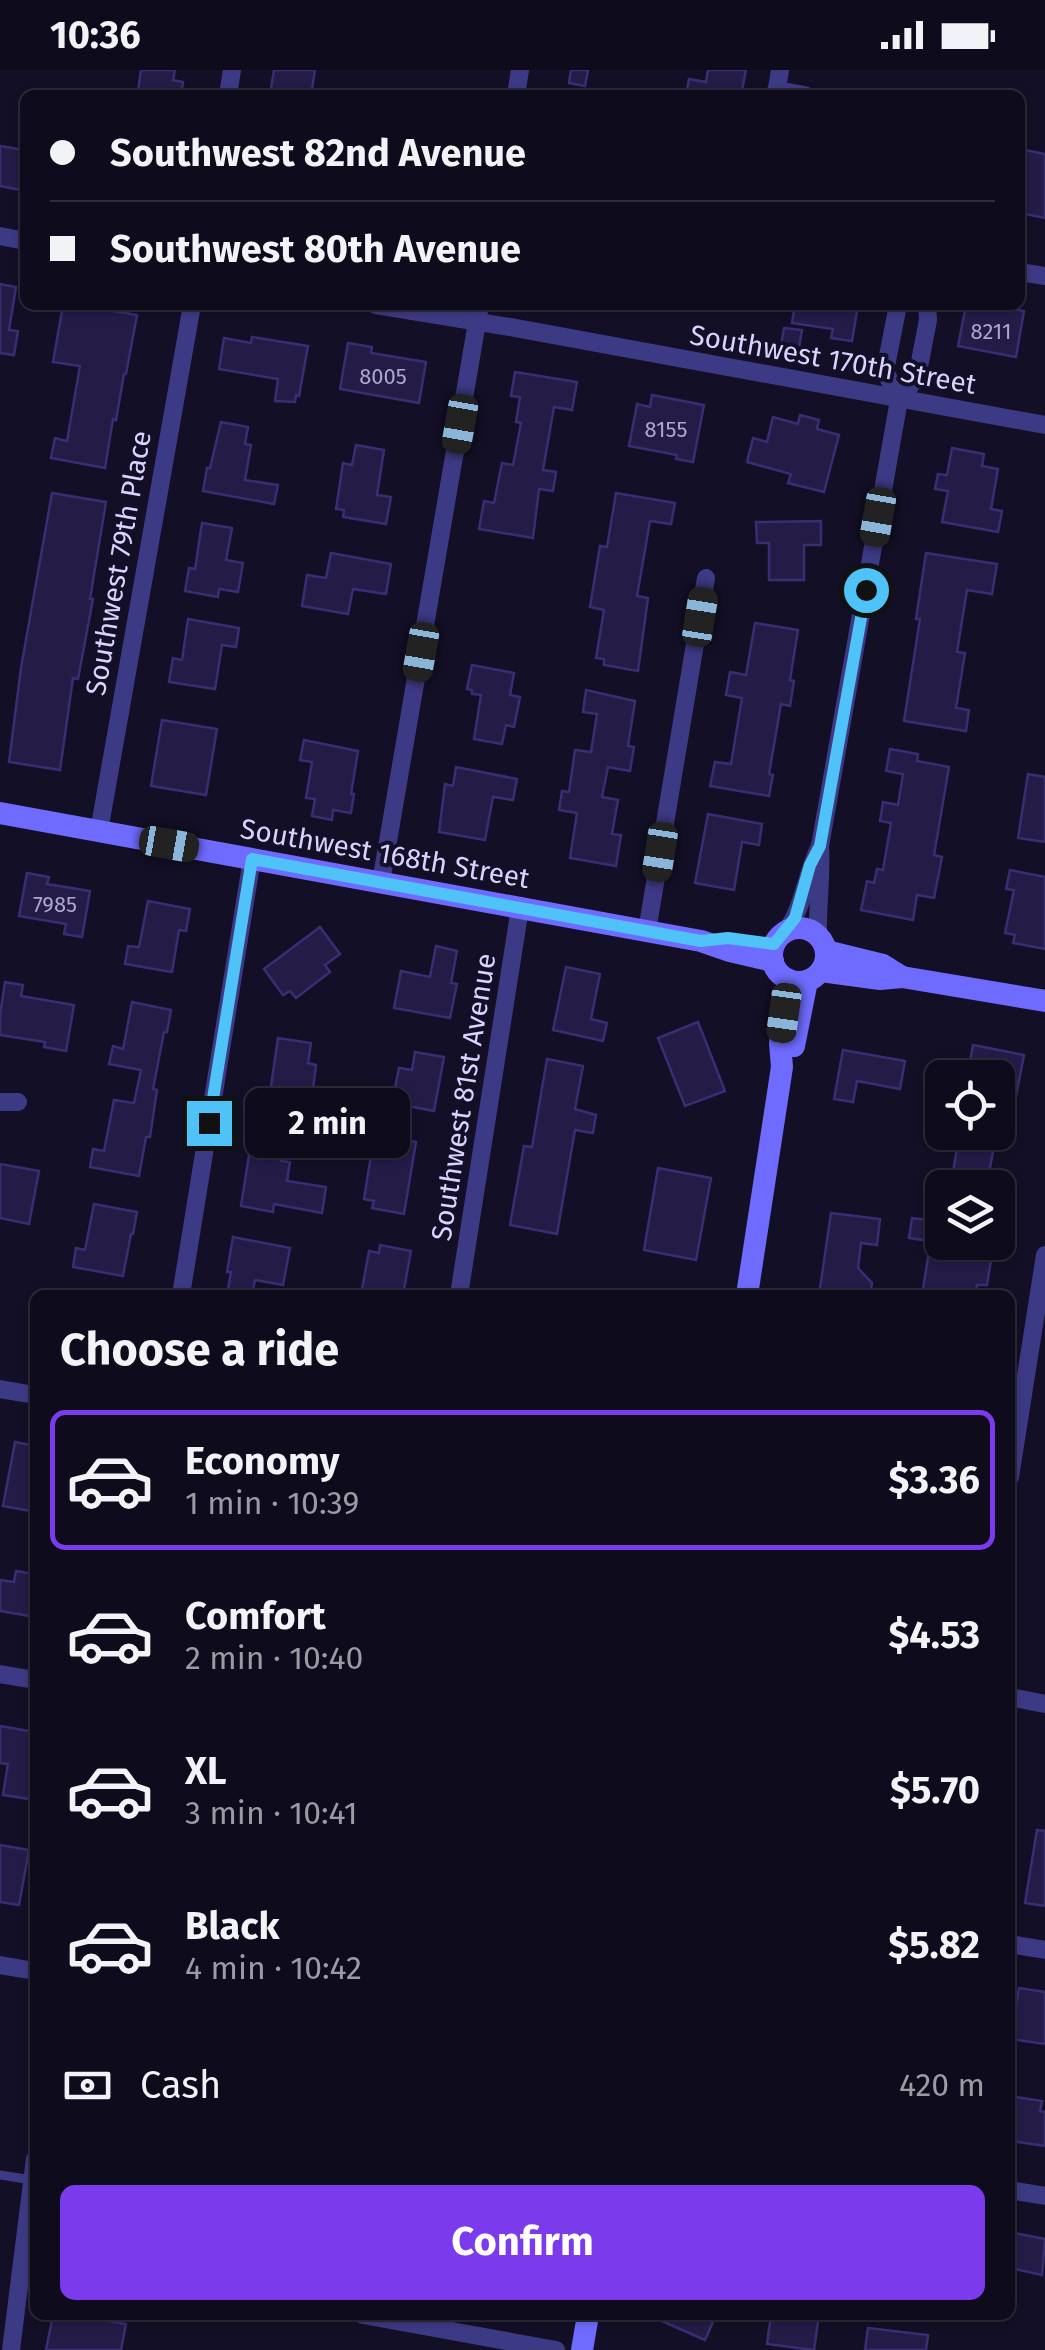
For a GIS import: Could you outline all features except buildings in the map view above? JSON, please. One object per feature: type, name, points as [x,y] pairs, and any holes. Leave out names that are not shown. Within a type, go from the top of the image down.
[{"type":"street","name":"Southwest 79th Place","points":[[99,832],[191,310]]},
{"type":"street","name":"Southwest 170th Street","points":[[433,310],[479,314],[899,400],[1045,425]]},
{"type":"street","points":[[897,310],[885,372],[899,400]]},
{"type":"street","points":[[748,1290],[782,1067],[780,1044],[812,964],[822,869],[820,846],[899,400],[917,377],[927,310]]},
{"type":"street","points":[[381,882],[479,314]]},
{"type":"street","points":[[646,931],[706,578]]},
{"type":"street","name":"Southwest 168th Street","points":[[0,814],[701,941],[730,952],[777,946],[802,928],[812,964]]},
{"type":"street","points":[[820,846],[810,865],[795,918],[777,946],[782,976],[812,964],[880,980],[902,977],[1045,1002]]},
{"type":"street","points":[[182,1290],[252,859]]},
{"type":"street","name":"Southwest 81st Avenue","points":[[460,1290],[520,908]]},
{"type":"street","points":[[1015,1445],[1045,1255]]},
{"type":"street","points":[[0,1389],[30,1395]]},
{"type":"street","points":[[0,1674],[30,1679]]},
{"type":"street","points":[[1015,1698],[1045,1704]]},
{"type":"street","points":[[1015,1945],[1045,1950]]},
{"type":"street","points":[[0,1965],[30,1970]]},
{"type":"street","points":[[1015,2191],[1045,2196]]},
{"type":"street","points":[[10,2350],[29,2255],[30,2230]]},
{"type":"street","points":[[391,2320],[556,2350]]},
{"type":"street","points":[[582,2350],[587,2320]]},
{"type":"lane","points":[[0,2176],[30,2180]]},
{"type":"route","points":[[209,1123],[252,859],[701,941],[728,938],[774,944],[795,918],[810,865],[820,846],[866,590]]}]
